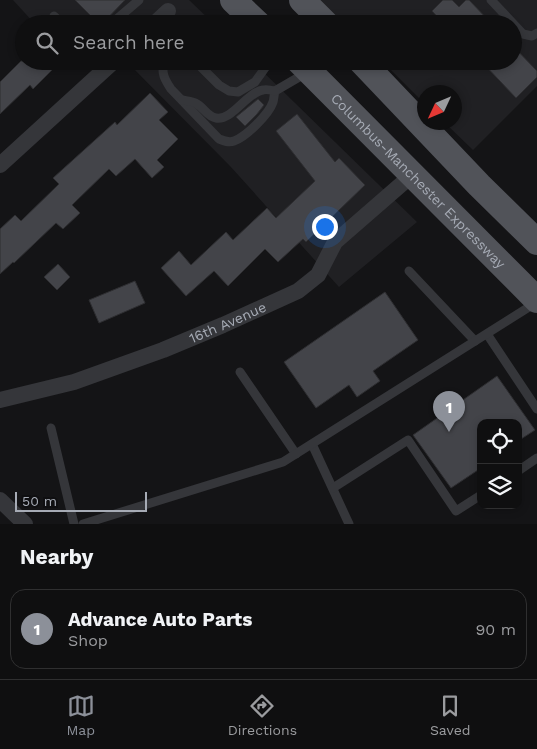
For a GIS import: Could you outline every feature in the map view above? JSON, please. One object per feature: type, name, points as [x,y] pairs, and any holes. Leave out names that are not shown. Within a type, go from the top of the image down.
[{"type":"main road","points":[[233,0],[249,15]]},
{"type":"main road","points":[[302,0],[317,15]]},
{"type":"main road","name":"Columbus-Manchester Expressway","points":[[308,70],[537,301]]},
{"type":"main road","points":[[370,70],[536,242]]},
{"type":"street","points":[[164,15],[168,11]]},
{"type":"street","points":[[0,166],[104,70]]},
{"type":"street","name":"16th Avenue","points":[[0,400],[74,382],[163,350],[298,291],[318,275],[335,242],[412,175]]},
{"type":"street","points":[[0,500],[25,524]]},
{"type":"lane","points":[[122,15],[139,0]]},
{"type":"lane","points":[[497,2],[508,15]]},
{"type":"lane","points":[[522,33],[532,36],[537,34]]},
{"type":"lane","points":[[162,70],[165,80],[182,100],[219,140],[226,142],[233,142],[243,136],[268,111],[275,90],[299,70]]},
{"type":"lane","points":[[204,70],[219,85],[229,91],[238,92],[256,82],[264,70]]},
{"type":"lane","points":[[182,100],[196,103],[209,115],[216,118],[224,117],[255,93],[263,90],[275,90]]},
{"type":"lane","points":[[409,271],[475,341]]},
{"type":"lane","points":[[84,524],[283,462],[537,301]]},
{"type":"lane","points":[[487,334],[537,409]]},
{"type":"lane","points":[[240,372],[296,454]]},
{"type":"lane","points":[[52,428],[74,524]]},
{"type":"lane","points":[[333,488],[408,440],[456,511],[477,498]]},
{"type":"lane","points":[[312,444],[349,524]]},
{"type":"lane","points":[[522,468],[537,458]]},
{"type":"shaded area","points":[[13,0],[189,0],[205,15],[27,15]]},
{"type":"shaded area","points":[[319,0],[537,0],[537,86],[473,150],[452,130],[462,130],[462,85],[417,85],[417,96],[391,70],[522,70],[522,15],[334,15]]},
{"type":"shaded area","points":[[135,70],[261,70],[417,222],[339,287],[230,166]]},
{"type":"building","points":[[75,0],[125,0],[111,15],[90,15]]},
{"type":"building","points":[[443,0],[452,0],[459,7],[466,0],[469,0],[483,15],[436,15],[432,11]]},
{"type":"building","points":[[522,55],[537,71],[537,77],[516,98],[490,70],[522,70]]},
{"type":"building","points":[[15,67],[15,70],[52,70],[33,89],[30,85],[0,114],[0,82]]},
{"type":"building","points":[[150,93],[168,112],[159,120],[178,139],[157,160],[164,167],[152,178],[135,159],[116,176],[109,169],[72,205],[80,213],[63,229],[56,223],[0,274],[0,229],[15,215],[21,221],[59,184],[53,178],[115,122],[117,125]]},
{"type":"building","points":[[258,99],[264,105],[245,126],[236,117]]},
{"type":"building","points":[[297,114],[335,162],[339,158],[365,185],[306,242],[303,239],[278,262],[265,249],[228,286],[214,271],[186,296],[161,268],[179,251],[191,265],[226,232],[233,240],[267,208],[276,218],[315,181],[276,131]]},
{"type":"building","points":[[58,264],[70,277],[57,290],[44,277]]},
{"type":"building","points":[[135,281],[145,303],[99,323],[89,300]]},
{"type":"building","points":[[385,292],[418,340],[373,371],[380,381],[357,397],[349,385],[316,408],[284,362]]},
{"type":"building","points":[[497,376],[535,430],[522,438],[522,419],[477,419],[477,471],[451,488],[413,435]]},
{"type":"place","name":"Advance Auto Parts","points":[[449,432]]}]
